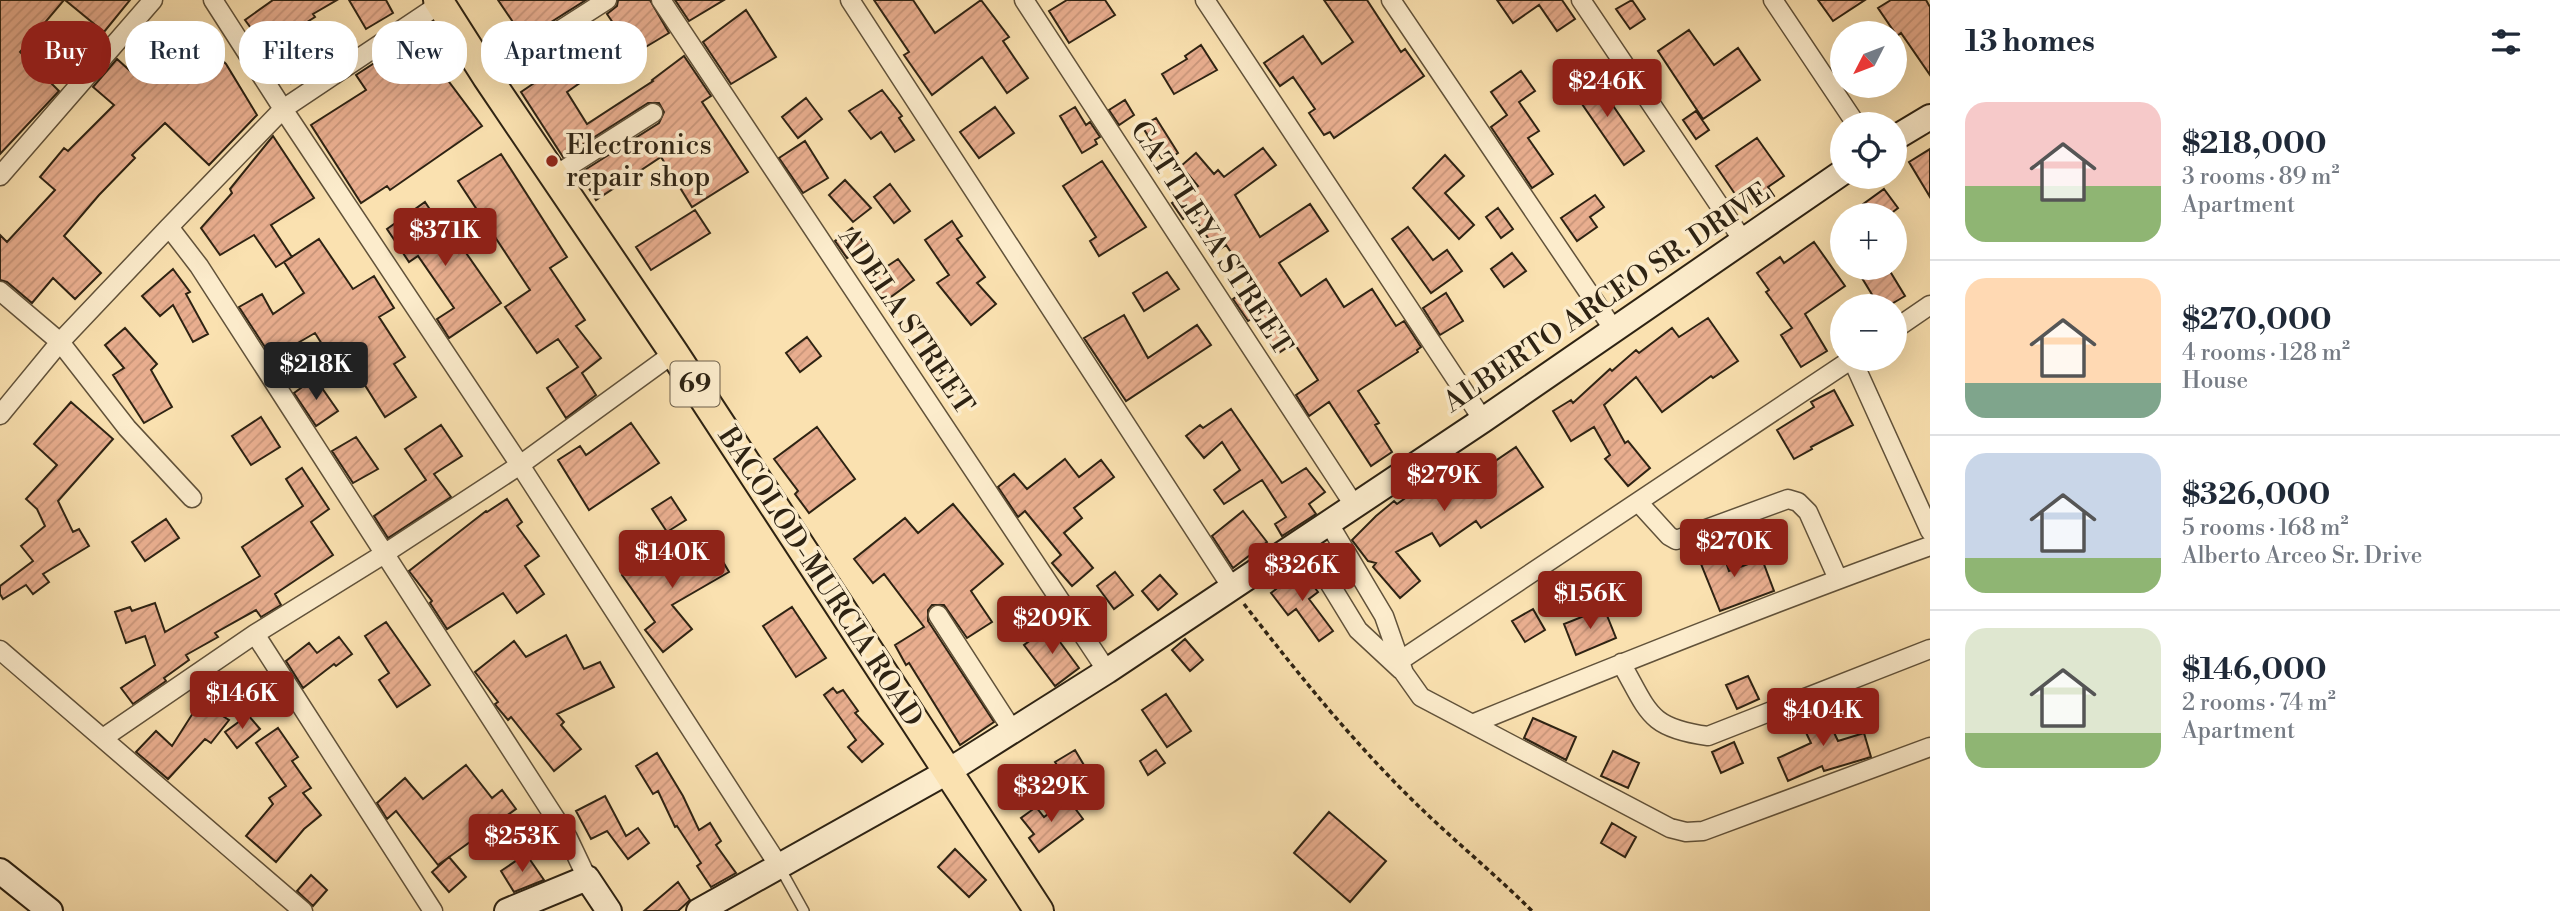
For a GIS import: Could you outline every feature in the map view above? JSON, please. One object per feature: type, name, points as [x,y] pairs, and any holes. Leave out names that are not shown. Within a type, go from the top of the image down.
[{"type":"main road","name":"BACOLOD-MURCIA ROAD","points":[[439,2],[481,68]]},
{"type":"main road","name":"BACOLOD-MURCIA ROAD","points":[[492,84],[674,353],[1039,911]]},
{"type":"street","points":[[0,176],[153,0]]},
{"type":"street","points":[[213,0],[520,465],[779,866]]},
{"type":"street","points":[[574,21],[607,0]]},
{"type":"street","name":"ADELA STREET","points":[[661,0],[1107,671]]},
{"type":"street","points":[[850,0],[1231,586]]},
{"type":"street","name":"CATTLEYA STREET","points":[[1024,0],[1354,505]]},
{"type":"street","points":[[1205,0],[1483,420]]},
{"type":"street","points":[[1391,0],[1614,330]]},
{"type":"street","points":[[1581,0],[1744,242]]},
{"type":"street","points":[[1773,0],[1848,112]]},
{"type":"street","points":[[0,415],[60,342],[283,109],[439,2]]},
{"type":"street","points":[[554,176],[653,113]]},
{"type":"street","points":[[1907,131],[1930,117]]},
{"type":"street","name":"ALBERTO ARCEO SR. DRIVE","points":[[699,911],[947,772],[1107,671],[1483,420],[1830,181]]},
{"type":"street","points":[[169,227],[198,266],[568,838],[587,878],[609,911]]},
{"type":"street","points":[[0,291],[60,342],[127,428],[192,498]]},
{"type":"street","points":[[1907,321],[1930,305]]},
{"type":"street","points":[[103,738],[255,634],[520,465],[674,353]]},
{"type":"street","points":[[1399,666],[1834,371]]},
{"type":"street","points":[[1857,371],[1930,531]]},
{"type":"street","points":[[1638,502],[1669,536],[1676,540],[1788,499],[1798,502],[1808,512],[1838,579]]},
{"type":"street","points":[[1328,522],[1384,616],[1399,666]]},
{"type":"street","points":[[1303,540],[1358,629],[1399,666],[1421,697],[1670,828],[1686,832],[1703,831],[1930,747]]},
{"type":"street","points":[[1472,724],[1621,663],[1930,545]]},
{"type":"street","points":[[938,615],[1013,731]]},
{"type":"street","points":[[255,634],[433,911]]},
{"type":"street","points":[[1621,663],[1653,718],[1679,732],[1708,736],[1930,649]]},
{"type":"street","points":[[0,650],[303,911]]},
{"type":"street","points":[[0,871],[50,911]]},
{"type":"street","points":[[507,911],[587,878]]},
{"type":"lane","points":[[779,866],[804,911]]},
{"type":"path","points":[[1231,586],[1294,669],[1349,733],[1429,816],[1532,911]]},
{"type":"building","points":[[0,0],[64,0],[46,21],[21,21],[21,84],[52,84],[59,91],[0,154]]},
{"type":"building","points":[[65,0],[130,0],[111,23],[111,21],[91,21]]},
{"type":"building","points":[[273,0],[337,0],[313,14],[315,17],[309,21],[245,20]]},
{"type":"building","points":[[349,0],[386,0],[393,13],[380,21],[372,21],[372,25],[366,29]]},
{"type":"building","points":[[498,0],[586,0],[553,21],[512,21]]},
{"type":"building","points":[[618,0],[650,0],[669,33],[647,46],[647,21],[612,21],[607,14],[617,6]]},
{"type":"building","points":[[675,0],[724,0],[689,21]]},
{"type":"building","points":[[874,0],[913,0],[935,33],[981,0],[1009,37],[1003,41],[1028,78],[1007,93],[982,57],[932,95],[904,55],[909,52]]},
{"type":"building","points":[[1067,0],[1105,0],[1115,15],[1069,43],[1049,11]]},
{"type":"building","points":[[1324,0],[1367,0],[1401,52],[1405,49],[1424,76],[1334,138],[1330,132],[1324,135],[1309,113],[1315,109],[1293,77],[1280,86],[1264,63],[1303,36],[1322,64],[1353,42]]},
{"type":"building","points":[[1497,0],[1562,0],[1575,19],[1557,31],[1539,5],[1513,23]]},
{"type":"building","points":[[1632,0],[1645,19],[1630,29],[1616,9]]},
{"type":"building","points":[[1818,0],[1865,0],[1833,21]]},
{"type":"building","points":[[1891,0],[1926,0],[1930,7],[1930,75],[1908,43],[1908,21],[1887,21],[1878,8]]},
{"type":"building","points":[[746,10],[776,57],[731,84],[703,42]]},
{"type":"building","points":[[1689,30],[1714,65],[1738,48],[1760,80],[1703,119],[1658,51]]},
{"type":"building","points":[[1201,45],[1217,70],[1174,94],[1162,74],[1187,59],[1185,56]]},
{"type":"building","points":[[684,56],[711,96],[702,102],[748,172],[692,207],[661,157],[596,200],[580,173],[659,123],[664,112],[659,103],[648,103],[563,157],[521,92],[533,84],[578,84],[567,92],[587,124],[653,81]]},
{"type":"building","points":[[117,59],[125,66],[125,84],[225,84],[225,63],[257,115],[209,165],[165,123],[132,155],[135,158],[64,236],[101,273],[75,299],[53,278],[32,303],[7,282],[0,280],[0,235],[7,242],[55,190],[40,177],[64,148],[68,151],[114,105],[93,87],[96,84],[111,84],[111,66]]},
{"type":"building","points":[[372,65],[372,84],[451,84],[482,126],[390,190],[387,186],[361,203],[311,125],[366,90],[358,74]]},
{"type":"building","points":[[1521,71],[1535,91],[1519,102],[1539,131],[1528,138],[1553,174],[1532,188],[1491,127],[1507,115],[1491,92]]},
{"type":"building","points":[[1590,72],[1644,151],[1624,165],[1573,91],[1573,84]]},
{"type":"building","points":[[882,90],[902,116],[899,118],[914,140],[895,152],[881,132],[871,139],[849,111]]},
{"type":"building","points":[[806,98],[822,119],[798,138],[782,117]]},
{"type":"building","points":[[1125,100],[1134,115],[1119,125],[1109,110]]},
{"type":"building","points":[[995,107],[1014,133],[979,158],[960,132]]},
{"type":"building","points":[[1075,107],[1086,125],[1090,122],[1100,137],[1095,140],[1097,144],[1082,153],[1060,116]]},
{"type":"building","points":[[1696,111],[1709,130],[1696,139],[1683,120]]},
{"type":"building","points":[[1156,118],[1178,153],[1164,162],[1142,126]]},
{"type":"building","points":[[273,136],[314,198],[271,225],[292,257],[276,267],[254,235],[220,255],[201,228],[232,193],[230,189]]},
{"type":"building","points":[[1757,138],[1784,176],[1768,187],[1774,196],[1756,208],[1745,192],[1737,197],[1716,166]]},
{"type":"building","points":[[805,141],[828,178],[803,193],[779,158]]},
{"type":"building","points":[[1263,148],[1276,165],[1235,195],[1260,237],[1310,204],[1328,231],[1279,263],[1301,296],[1326,279],[1344,307],[1372,289],[1396,326],[1404,321],[1421,347],[1418,352],[1358,391],[1379,423],[1375,425],[1392,452],[1371,466],[1329,402],[1309,416],[1296,395],[1318,380],[1294,343],[1277,354],[1253,318],[1248,321],[1233,299],[1253,285],[1226,245],[1217,251],[1191,213],[1183,219],[1172,203],[1198,186],[1181,166],[1196,153],[1214,174],[1218,170],[1224,177]]},
{"type":"building","points":[[1930,149],[1930,197],[1909,162]]},
{"type":"building","points":[[501,154],[567,257],[550,268],[585,320],[576,326],[601,358],[582,373],[596,395],[566,418],[547,388],[578,367],[558,339],[537,353],[505,307],[530,290],[458,181]]},
{"type":"building","points":[[1445,155],[1464,176],[1445,193],[1474,225],[1459,239],[1413,188]]},
{"type":"building","points":[[1102,161],[1146,227],[1099,256],[1090,241],[1096,237],[1063,186]]},
{"type":"building","points":[[845,180],[871,208],[853,222],[829,195]]},
{"type":"building","points":[[890,184],[910,211],[894,223],[874,197]]},
{"type":"building","points":[[1884,189],[1894,203],[1865,203]]},
{"type":"building","points":[[1595,195],[1604,207],[1590,217],[1597,227],[1577,241],[1561,218]]},
{"type":"building","points":[[425,202],[459,253],[464,250],[501,303],[449,338],[437,319],[454,308],[418,256],[409,262],[387,229]]},
{"type":"building","points":[[1498,208],[1513,229],[1501,238],[1486,217]]},
{"type":"building","points":[[695,210],[710,233],[651,270],[636,247]]},
{"type":"building","points":[[952,221],[962,236],[957,239],[985,277],[977,283],[996,304],[971,325],[937,283],[949,275],[925,240]]},
{"type":"building","points":[[1408,227],[1433,260],[1447,250],[1462,271],[1431,293],[1392,239]]},
{"type":"building","points":[[852,228],[866,245],[847,258],[835,241]]},
{"type":"building","points":[[319,239],[353,289],[374,276],[394,308],[379,317],[405,357],[394,364],[416,397],[385,417],[344,352],[332,360],[315,333],[272,358],[239,307],[262,294],[273,314],[304,293],[284,262]]},
{"type":"building","points":[[1814,242],[1830,265],[1830,280],[1841,280],[1845,286],[1805,314],[1827,351],[1801,367],[1781,335],[1792,328],[1766,292],[1769,290],[1757,273],[1780,257],[1784,263]]},
{"type":"building","points":[[1512,253],[1526,271],[1504,287],[1491,269]]},
{"type":"building","points":[[898,259],[914,280],[884,302],[868,279]]},
{"type":"building","points":[[173,269],[190,292],[186,294],[208,334],[193,342],[173,305],[160,316],[142,296]]},
{"type":"building","points":[[1167,272],[1179,289],[1144,311],[1133,293]]},
{"type":"building","points":[[1863,280],[1895,280],[1904,294],[1872,294]]},
{"type":"building","points":[[1446,293],[1463,321],[1440,335],[1423,308]]},
{"type":"building","points":[[1124,315],[1148,358],[1197,325],[1211,345],[1126,401],[1084,338]]},
{"type":"building","points":[[1708,318],[1738,361],[1713,378],[1711,376],[1662,412],[1636,377],[1604,405],[1625,443],[1628,441],[1650,468],[1628,486],[1605,459],[1610,455],[1594,427],[1571,441],[1553,411],[1571,400],[1573,403],[1610,369],[1612,371],[1636,350],[1639,353],[1672,328],[1679,337]]},
{"type":"building","points":[[125,328],[157,364],[151,370],[172,407],[144,423],[113,375],[124,368],[105,345]]},
{"type":"building","points":[[807,337],[821,356],[800,372],[786,353]]},
{"type":"building","points":[[315,378],[338,411],[316,426],[294,393]]},
{"type":"building","points":[[1834,390],[1853,425],[1794,459],[1777,430],[1814,407],[1811,402]]},
{"type":"building","points":[[71,402],[113,439],[58,501],[73,532],[79,529],[89,546],[43,574],[49,582],[33,594],[26,585],[3,599],[0,586],[33,561],[21,546],[45,526],[37,509],[26,499],[57,465],[34,444]]},
{"type":"building","points":[[1231,409],[1282,483],[1306,468],[1325,492],[1309,504],[1316,514],[1282,536],[1275,524],[1286,517],[1262,480],[1224,504],[1214,490],[1240,470],[1222,442],[1204,458],[1186,436],[1200,425],[1203,428]]},
{"type":"building","points":[[261,417],[280,447],[251,465],[232,436]]},
{"type":"building","points":[[631,423],[659,463],[589,510],[558,460],[580,446],[586,455]]},
{"type":"building","points":[[441,425],[462,456],[434,474],[451,497],[388,538],[374,516],[426,480],[405,449]]},
{"type":"building","points":[[817,427],[855,479],[809,513],[795,494],[798,491],[774,459]]},
{"type":"building","points":[[356,437],[378,469],[353,483],[332,451]]},
{"type":"building","points":[[1516,447],[1543,487],[1481,528],[1476,521],[1440,546],[1432,533],[1396,552],[1420,581],[1400,598],[1373,567],[1376,563],[1368,561],[1352,540],[1394,501],[1397,504],[1421,487],[1423,491],[1468,461],[1476,474]]},
{"type":"building","points":[[1065,459],[1079,477],[1101,460],[1114,477],[1074,508],[1082,518],[1064,533],[1093,568],[1072,586],[1052,563],[1061,555],[1025,511],[1018,517],[998,487],[1014,474],[1027,489]]},
{"type":"building","points":[[302,468],[329,509],[311,522],[333,555],[275,594],[281,605],[261,617],[256,610],[215,633],[218,637],[186,655],[189,660],[164,678],[166,681],[133,704],[121,688],[155,665],[145,636],[126,643],[115,612],[130,607],[132,611],[155,603],[165,632],[260,576],[242,547],[303,506],[286,479]]},
{"type":"building","points":[[671,497],[686,520],[667,532],[652,509]]},
{"type":"building","points":[[507,499],[522,522],[517,526],[539,556],[525,566],[544,594],[517,613],[503,593],[447,629],[430,603],[432,601],[409,571],[486,511]]},
{"type":"building","points":[[953,504],[1003,564],[971,591],[992,622],[967,638],[944,605],[932,605],[928,610],[928,621],[994,722],[960,745],[895,645],[924,627],[884,574],[873,583],[854,559],[905,518],[918,533]]},
{"type":"building","points":[[1243,511],[1267,542],[1233,568],[1212,536]]},
{"type":"building","points":[[166,519],[179,538],[145,561],[132,542]]},
{"type":"building","points":[[712,543],[729,572],[672,605],[692,629],[663,652],[645,630],[655,622],[622,575],[657,550],[670,568]]},
{"type":"building","points":[[1720,545],[1729,571],[1762,559],[1774,591],[1720,611],[1697,554]]},
{"type":"building","points":[[1301,570],[1318,592],[1309,599],[1333,631],[1319,641],[1296,609],[1288,615],[1271,593]]},
{"type":"building","points":[[1115,572],[1133,595],[1114,609],[1097,586]]},
{"type":"building","points":[[1160,575],[1177,594],[1158,610],[1142,591]]},
{"type":"building","points":[[792,607],[826,658],[796,677],[763,626]]},
{"type":"building","points":[[1604,608],[1616,638],[1576,655],[1564,624]]},
{"type":"building","points":[[1533,609],[1545,630],[1525,642],[1512,621]]},
{"type":"building","points":[[386,622],[430,685],[397,707],[379,680],[389,673],[365,636]]},
{"type":"building","points":[[1049,627],[1079,668],[1055,686],[1024,645]]},
{"type":"building","points":[[566,635],[584,669],[600,662],[614,687],[557,714],[564,722],[561,725],[581,749],[554,771],[511,717],[508,720],[497,707],[495,704],[498,702],[475,672],[514,641],[526,657]]},
{"type":"building","points":[[339,637],[352,654],[303,688],[286,661],[309,643],[317,653]]},
{"type":"building","points":[[1185,639],[1203,660],[1190,671],[1172,650]]},
{"type":"building","points":[[1748,676],[1759,699],[1737,709],[1726,685]]},
{"type":"building","points":[[833,688],[837,693],[843,690],[858,711],[855,713],[883,744],[862,762],[848,747],[856,740],[824,695]]},
{"type":"building","points":[[1166,694],[1191,731],[1167,747],[1142,710]]},
{"type":"building","points":[[200,702],[229,720],[211,743],[205,739],[168,779],[136,752],[156,731],[172,746]]},
{"type":"building","points":[[1822,707],[1838,741],[1864,733],[1871,757],[1824,771],[1822,766],[1788,781],[1778,758],[1811,743],[1799,718]]},
{"type":"building","points":[[248,715],[260,729],[237,748],[225,732]]},
{"type":"building","points":[[1533,718],[1576,737],[1566,760],[1524,738]]},
{"type":"building","points":[[278,728],[298,757],[292,761],[311,788],[303,793],[321,815],[304,829],[276,862],[246,836],[273,804],[269,798],[286,786],[256,743]]},
{"type":"building","points":[[1734,742],[1743,763],[1721,773],[1712,752]]},
{"type":"building","points":[[1075,750],[1094,782],[1075,794],[1055,762]]},
{"type":"building","points":[[1156,750],[1165,763],[1148,775],[1140,761]]},
{"type":"building","points":[[1613,751],[1639,763],[1628,788],[1601,776]]},
{"type":"building","points":[[657,753],[683,796],[699,830],[710,823],[721,841],[716,845],[736,873],[711,887],[697,866],[701,863],[677,826],[675,827],[658,791],[653,794],[636,766]]},
{"type":"building","points":[[466,765],[492,798],[502,790],[516,809],[438,865],[396,811],[387,819],[377,803],[405,778],[423,799]]},
{"type":"building","points":[[605,796],[626,836],[638,828],[649,843],[628,859],[607,831],[591,839],[576,811]]},
{"type":"building","points":[[1068,799],[1083,819],[1039,852],[1029,838],[1034,834],[1021,818],[1036,807],[1044,817]]},
{"type":"building","points":[[1329,812],[1386,861],[1350,902],[1294,853]]},
{"type":"building","points":[[1612,823],[1636,837],[1625,857],[1601,843]]},
{"type":"building","points":[[955,849],[986,880],[969,897],[938,867]]},
{"type":"building","points":[[526,854],[544,880],[514,892],[501,871]]},
{"type":"building","points":[[449,857],[466,877],[449,892],[432,872]]},
{"type":"building","points":[[311,875],[327,890],[313,906],[297,891]]},
{"type":"building","points":[[678,882],[690,900],[678,911],[644,911]]},
{"type":"place","name":"Electronics repair shop","points":[[552,161]]}]
